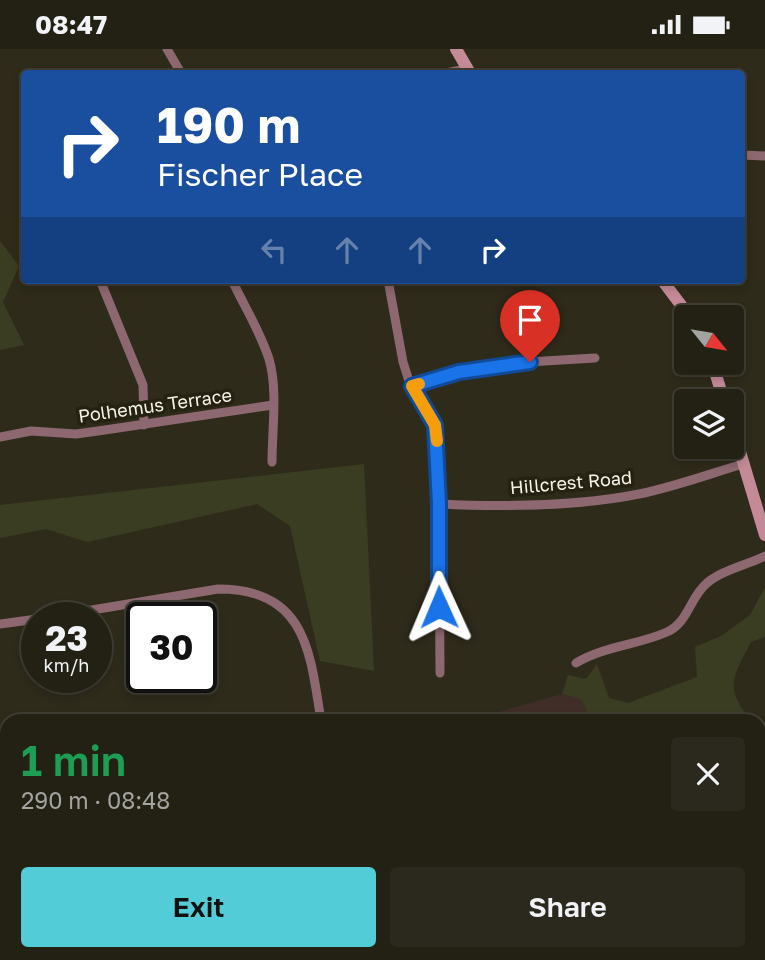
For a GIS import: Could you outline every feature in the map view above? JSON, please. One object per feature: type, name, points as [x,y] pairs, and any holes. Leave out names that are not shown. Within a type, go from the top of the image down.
[{"type":"street","points":[[167,49],[179,70]]},
{"type":"street","points":[[456,49],[467,70]]},
{"type":"street","points":[[745,155],[765,156]]},
{"type":"street","points":[[102,284],[143,385],[144,425]]},
{"type":"street","points":[[234,284],[269,358],[274,387],[272,462]]},
{"type":"street","points":[[389,284],[403,362],[412,386],[435,425],[439,504],[440,673]]},
{"type":"street","points":[[665,284],[681,305]]},
{"type":"street","points":[[412,386],[459,372],[511,363],[594,358]]},
{"type":"street","name":"Polhemus Terrace","points":[[0,437],[31,431],[76,434],[273,405]]},
{"type":"street","points":[[742,459],[765,535]]},
{"type":"street","name":"Hillcrest Road","points":[[439,504],[555,504],[604,499],[639,494],[743,464]]},
{"type":"street","points":[[576,663],[589,655],[667,632],[681,623],[696,595],[707,583],[765,556]]},
{"type":"street","points":[[112,607],[218,589],[239,589],[263,596],[285,610],[304,637],[313,669],[320,714]]},
{"type":"street","points":[[0,624],[21,621]]},
{"type":"shaded area","points":[[562,694],[581,699],[588,714],[492,714]]},
{"type":"green space","points":[[0,241],[19,266],[3,302],[24,345],[0,350]]},
{"type":"green space","points":[[364,464],[374,671],[320,661],[290,526],[257,504],[87,542],[46,529],[0,538],[0,505]]},
{"type":"green space","points":[[765,587],[765,637],[751,642],[734,682],[737,699],[746,714],[588,714],[581,699],[562,694],[568,675],[586,679],[597,664],[609,698],[628,703],[697,677],[695,647],[721,636],[750,615]]},
{"type":"slow traffic","points":[[419,384],[412,386],[435,425],[437,441]]},
{"type":"route","points":[[439,607],[439,504],[435,425],[412,386],[459,372],[530,362]]}]
